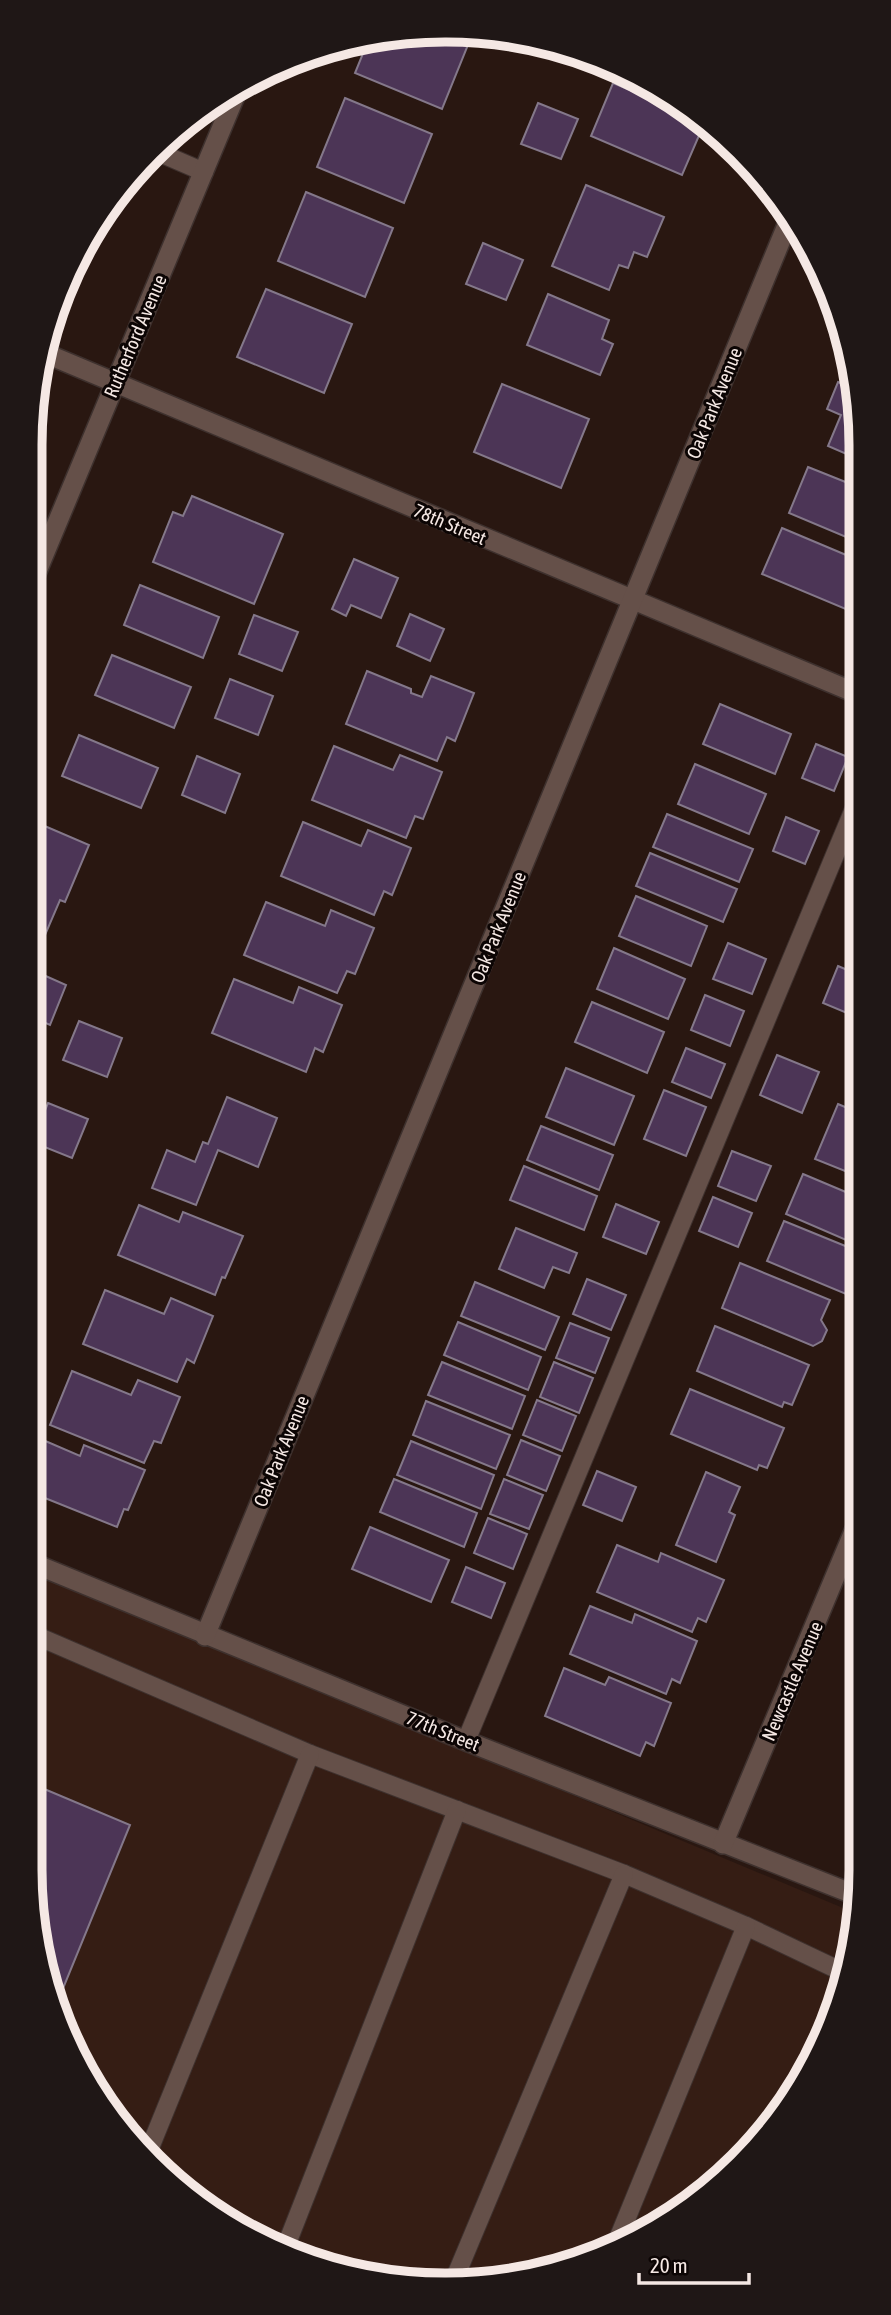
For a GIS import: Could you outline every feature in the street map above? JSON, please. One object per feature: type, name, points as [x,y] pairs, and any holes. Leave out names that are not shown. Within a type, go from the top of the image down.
[{"type":"street","name":"Rutherford Avenue","points":[[42,559],[233,103]]},
{"type":"street","name":"Oak Park Avenue","points":[[205,1636],[786,229]]},
{"type":"street","name":"78th Street","points":[[52,356],[849,690]]},
{"type":"street","name":"Newcastle Avenue","points":[[723,1844],[849,1543]]},
{"type":"street","name":"77th Street","points":[[42,1567],[205,1636],[848,1892]]},
{"type":"lane","points":[[165,155],[204,172]]},
{"type":"lane","points":[[466,1741],[849,821]]},
{"type":"lane","points":[[42,1638],[310,1754],[624,1874],[746,1926],[836,1968]]},
{"type":"lane","points":[[151,2145],[310,1754]]},
{"type":"lane","points":[[288,2241],[457,1810]]},
{"type":"lane","points":[[457,2273],[624,1874]]},
{"type":"lane","points":[[621,2233],[746,1926]]},
{"type":"shaded area","points":[[42,1573],[847,1910],[841,1948],[828,1999],[795,2071],[766,2115],[712,2173],[647,2219],[575,2252],[498,2270],[419,2272],[393,2270],[341,2259],[316,2252],[267,2231],[200,2190],[142,2136],[110,2094],[73,2024],[56,1974],[45,1922],[42,1870]]},
{"type":"building","points":[[419,43],[469,43],[442,109],[355,73],[364,51]]},
{"type":"building","points":[[613,83],[652,99],[700,133],[682,175],[591,136]]},
{"type":"building","points":[[345,98],[432,134],[404,203],[317,167]]},
{"type":"building","points":[[538,103],[578,119],[561,159],[521,144]]},
{"type":"building","points":[[586,185],[664,217],[647,257],[634,252],[628,268],[619,265],[609,290],[552,266]]},
{"type":"building","points":[[306,192],[393,228],[365,297],[278,261]]},
{"type":"building","points":[[483,243],[523,260],[506,300],[466,284]]},
{"type":"building","points":[[266,289],[352,324],[324,393],[237,357]]},
{"type":"building","points":[[548,294],[609,320],[602,339],[613,344],[600,375],[527,345]]},
{"type":"building","points":[[838,382],[844,385],[849,455],[828,446],[841,415],[827,409]]},
{"type":"building","points":[[502,384],[589,419],[561,488],[474,452]]},
{"type":"building","points":[[808,467],[849,483],[849,538],[789,513]]},
{"type":"building","points":[[192,496],[283,534],[254,604],[153,562],[173,512],[183,516]]},
{"type":"building","points":[[782,528],[849,556],[849,608],[848,610],[762,574]]},
{"type":"building","points":[[354,559],[398,578],[381,618],[351,605],[346,616],[332,609]]},
{"type":"building","points":[[140,585],[219,617],[203,658],[124,625]]},
{"type":"building","points":[[410,614],[444,629],[430,661],[397,646]]},
{"type":"building","points":[[254,615],[298,632],[282,671],[239,654]]},
{"type":"building","points":[[112,655],[191,687],[174,728],[95,695]]},
{"type":"building","points":[[367,671],[411,689],[411,693],[422,697],[431,676],[474,693],[455,741],[447,737],[437,761],[346,724]]},
{"type":"building","points":[[230,679],[273,696],[258,735],[215,718]]},
{"type":"building","points":[[720,704],[791,734],[775,774],[703,744]]},
{"type":"building","points":[[79,735],[158,768],[141,808],[62,776]]},
{"type":"building","points":[[816,744],[848,757],[834,791],[802,778]]},
{"type":"building","points":[[334,746],[393,770],[400,755],[442,772],[423,819],[415,816],[406,838],[312,800]]},
{"type":"building","points":[[197,756],[240,774],[225,813],[182,795]]},
{"type":"building","points":[[695,764],[766,794],[749,834],[678,804]]},
{"type":"building","points":[[667,814],[753,849],[739,882],[653,847]]},
{"type":"building","points":[[786,817],[819,831],[805,864],[773,851]]},
{"type":"building","points":[[303,822],[361,846],[368,830],[411,848],[392,895],[384,891],[374,915],[281,876]]},
{"type":"building","points":[[42,825],[89,845],[65,902],[60,900],[42,942]]},
{"type":"building","points":[[650,853],[737,889],[723,922],[636,886]]},
{"type":"building","points":[[636,896],[707,926],[691,966],[619,936]]},
{"type":"building","points":[[266,902],[325,926],[331,910],[374,928],[355,974],[347,971],[337,993],[244,955]]},
{"type":"building","points":[[728,943],[766,959],[752,994],[713,979]]},
{"type":"building","points":[[614,948],[685,979],[668,1019],[597,989]]},
{"type":"building","points":[[838,966],[849,971],[849,1014],[823,1003]]},
{"type":"building","points":[[42,974],[66,985],[50,1025],[42,1021]]},
{"type":"building","points":[[234,979],[293,1003],[299,987],[342,1005],[323,1052],[315,1048],[306,1072],[212,1033]]},
{"type":"building","points":[[705,995],[744,1011],[730,1046],[691,1030]]},
{"type":"building","points":[[592,1002],[664,1032],[647,1073],[575,1042]]},
{"type":"building","points":[[79,1021],[122,1038],[107,1077],[63,1060]]},
{"type":"building","points":[[686,1048],[725,1064],[711,1098],[672,1082]]},
{"type":"building","points":[[777,1055],[819,1072],[802,1113],[760,1095]]},
{"type":"building","points":[[566,1068],[634,1096],[614,1145],[546,1117]]},
{"type":"building","points":[[664,1090],[706,1107],[686,1156],[644,1139]]},
{"type":"building","points":[[227,1097],[277,1118],[258,1167],[218,1150],[196,1205],[152,1188],[167,1150],[195,1162],[203,1142],[208,1144]]},
{"type":"building","points":[[48,1103],[88,1119],[72,1158],[42,1146],[42,1118]]},
{"type":"building","points":[[838,1104],[849,1109],[849,1173],[815,1159]]},
{"type":"building","points":[[541,1126],[613,1155],[599,1190],[527,1160]]},
{"type":"building","points":[[732,1151],[771,1166],[756,1201],[718,1186]]},
{"type":"building","points":[[524,1166],[597,1196],[584,1230],[510,1200]]},
{"type":"building","points":[[803,1174],[849,1193],[849,1241],[786,1214]]},
{"type":"building","points":[[713,1197],[752,1213],[738,1247],[699,1231]]},
{"type":"building","points":[[616,1204],[659,1222],[646,1254],[603,1237]]},
{"type":"building","points":[[139,1205],[179,1222],[183,1212],[243,1236],[215,1295],[118,1255]]},
{"type":"building","points":[[784,1221],[849,1248],[849,1287],[846,1294],[767,1261]]},
{"type":"building","points":[[516,1228],[577,1253],[569,1273],[553,1267],[544,1288],[499,1269]]},
{"type":"building","points":[[740,1263],[830,1300],[821,1320],[827,1330],[822,1341],[813,1346],[722,1308]]},
{"type":"building","points":[[587,1279],[626,1295],[611,1330],[573,1314]]},
{"type":"building","points":[[475,1282],[559,1317],[545,1350],[461,1316]]},
{"type":"building","points":[[105,1290],[164,1314],[171,1298],[213,1316],[194,1363],[187,1359],[177,1382],[83,1344]]},
{"type":"building","points":[[458,1322],[541,1357],[528,1390],[444,1355]]},
{"type":"building","points":[[570,1323],[609,1338],[595,1373],[556,1358]]},
{"type":"building","points":[[715,1326],[809,1365],[792,1405],[784,1402],[782,1407],[697,1371]]},
{"type":"building","points":[[442,1362],[525,1396],[512,1429],[428,1395]]},
{"type":"building","points":[[554,1362],[593,1378],[579,1413],[540,1397]]},
{"type":"building","points":[[72,1371],[131,1395],[138,1380],[180,1397],[161,1443],[154,1441],[144,1463],[50,1425]]},
{"type":"building","points":[[690,1389],[784,1428],[767,1468],[759,1465],[757,1470],[671,1434]]},
{"type":"building","points":[[537,1400],[576,1416],[562,1451],[523,1435]]},
{"type":"building","points":[[426,1401],[510,1435],[496,1469],[413,1435]]},
{"type":"building","points":[[43,1440],[80,1456],[84,1445],[145,1470],[128,1510],[124,1509],[117,1527],[42,1497]]},
{"type":"building","points":[[521,1440],[560,1456],[546,1491],[507,1475]]},
{"type":"building","points":[[411,1441],[494,1475],[481,1509],[397,1475]]},
{"type":"building","points":[[597,1471],[636,1487],[622,1521],[583,1505]]},
{"type":"building","points":[[706,1472],[740,1487],[729,1512],[735,1515],[716,1562],[676,1545]]},
{"type":"building","points":[[394,1479],[477,1513],[464,1547],[380,1512]]},
{"type":"building","points":[[504,1479],[543,1495],[529,1529],[490,1514]]},
{"type":"building","points":[[488,1518],[527,1534],[513,1569],[474,1553]]},
{"type":"building","points":[[370,1527],[449,1560],[431,1602],[352,1569]]},
{"type":"building","points":[[617,1545],[658,1562],[661,1553],[724,1580],[706,1622],[698,1618],[692,1632],[597,1592]]},
{"type":"building","points":[[466,1567],[505,1583],[491,1618],[452,1602]]},
{"type":"building","points":[[590,1606],[632,1623],[635,1614],[697,1641],[680,1683],[672,1679],[666,1694],[570,1654]]},
{"type":"building","points":[[564,1668],[605,1685],[609,1677],[671,1703],[654,1746],[646,1742],[640,1756],[545,1716]]},
{"type":"building","points":[[42,1788],[130,1825],[61,1993],[45,1922]]}]
